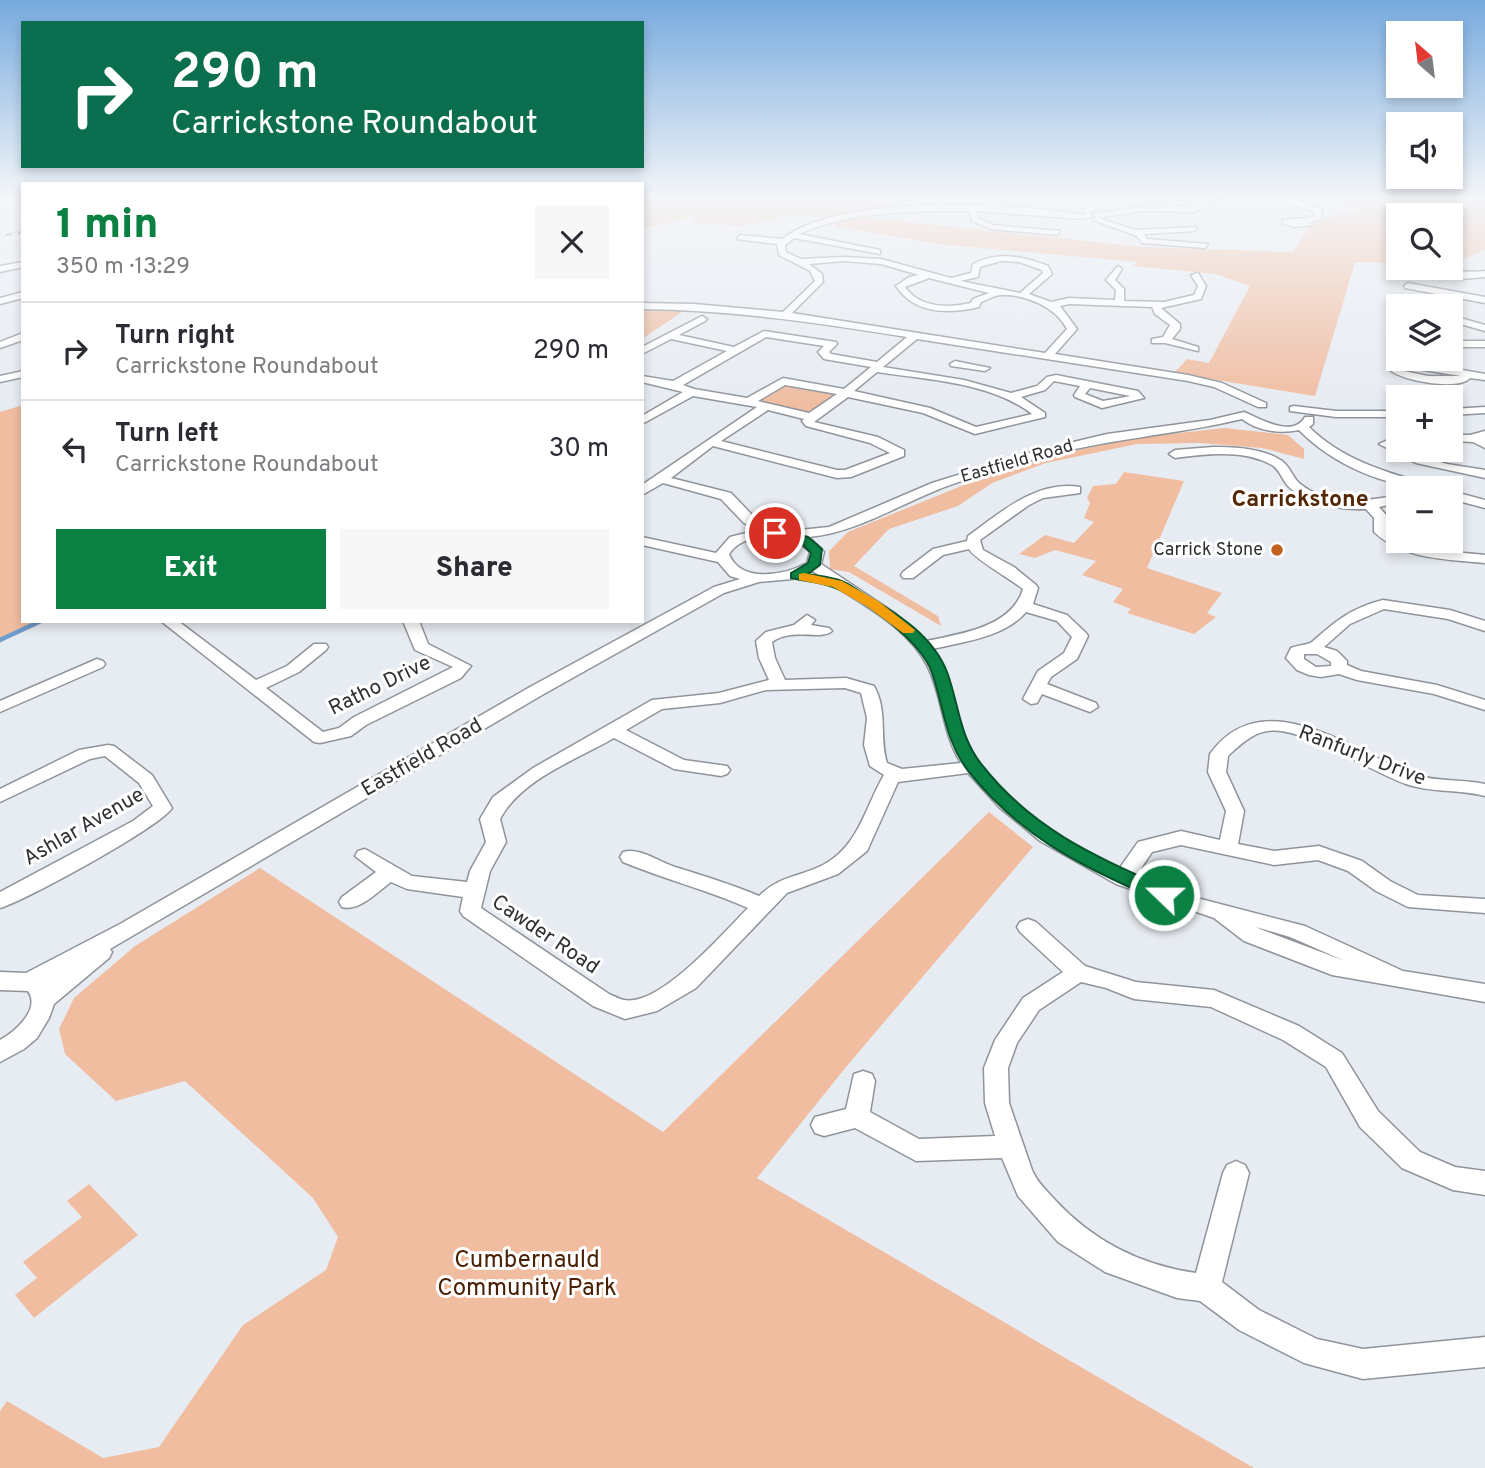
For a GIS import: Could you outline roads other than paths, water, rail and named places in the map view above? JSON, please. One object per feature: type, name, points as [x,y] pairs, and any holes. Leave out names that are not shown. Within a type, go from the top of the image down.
[{"type":"street","points":[[785,316],[819,282],[819,276],[807,267]]},
{"type":"street","points":[[902,267],[1051,305],[1068,319],[1072,330],[1048,356]]},
{"type":"street","points":[[951,281],[971,278],[975,275],[976,267]]},
{"type":"street","points":[[1021,296],[1048,274],[1045,268],[1040,267]]},
{"type":"street","points":[[1118,269],[1110,279],[1114,286],[1120,289],[1119,303]]},
{"type":"street","points":[[1463,276],[1485,274]]},
{"type":"street","points":[[931,275],[912,279],[900,286],[905,297],[922,305],[961,309],[976,305],[976,301],[996,292]]},
{"type":"street","points":[[1051,305],[1069,301],[1155,304],[1198,297],[1202,286],[1195,275]]},
{"type":"street","points":[[1408,286],[1485,300]]},
{"type":"street","points":[[0,301],[21,296]]},
{"type":"street","points":[[1155,304],[1158,312],[1175,324],[1175,328],[1160,341],[1194,349]]},
{"type":"street","points":[[644,306],[694,307],[785,316],[1188,378],[1218,385],[1262,405],[1336,414],[1386,414]]},
{"type":"street","points":[[1463,318],[1467,320],[1464,322],[1485,328]]},
{"type":"street","points":[[644,350],[702,319]]},
{"type":"street","points":[[675,385],[761,335],[773,334],[832,344],[823,352],[828,357],[956,382],[1009,397],[1041,415],[975,431],[926,410],[783,381],[749,402]]},
{"type":"street","points":[[1463,344],[1485,343],[1485,334]]},
{"type":"street","points":[[670,336],[735,350]]},
{"type":"street","points":[[710,442],[837,474],[846,474],[900,453],[874,440],[810,424],[808,421],[914,336]]},
{"type":"street","points":[[0,337],[18,338]]},
{"type":"street","points":[[0,345],[18,338]]},
{"type":"street","points":[[955,363],[985,368]]},
{"type":"street","points":[[1466,377],[1446,370],[1413,365],[1395,370],[1403,376],[1418,378],[1456,380],[1485,377]]},
{"type":"street","points":[[956,382],[971,366]]},
{"type":"street","points":[[0,379],[21,374]]},
{"type":"street","points":[[644,379],[811,417]]},
{"type":"street","points":[[1009,397],[1041,388],[1051,379],[1086,385]]},
{"type":"street","points":[[644,420],[691,392]]},
{"type":"street","points":[[1241,396],[1245,411],[1261,425]]},
{"type":"street","name":"Eastfield Road","points":[[1210,423],[1262,405]]},
{"type":"street","points":[[644,490],[766,406]]},
{"type":"street","points":[[1285,407],[1307,427],[1361,465],[1391,476]]},
{"type":"street","points":[[1463,411],[1485,410]]},
{"type":"street","points":[[1307,427],[1336,414]]},
{"type":"street","name":"Eastfield Road","points":[[792,536],[832,531],[936,486],[1018,460],[1107,438],[1210,423],[1307,427]]},
{"type":"street","points":[[1463,438],[1481,439]]},
{"type":"street","points":[[1175,454],[1206,450],[1235,451],[1263,458],[1283,467],[1292,484],[1303,492],[1343,503],[1369,504],[1386,501]]},
{"type":"street","points":[[1427,462],[1455,470],[1485,474]]},
{"type":"street","points":[[661,479],[726,496],[733,500],[749,520],[775,533]]},
{"type":"street","points":[[923,646],[1003,623],[1025,607],[1030,599],[1031,588],[1009,570],[977,551],[973,539],[1024,502],[1040,495],[1075,491]]},
{"type":"street","points":[[1463,498],[1485,504]]},
{"type":"street","points":[[1369,504],[1381,517],[1379,529],[1392,541],[1423,551],[1485,559]]},
{"type":"street","points":[[747,535],[749,520]]},
{"type":"street","points":[[796,575],[816,559],[832,531]]},
{"type":"street","points":[[675,546],[729,544],[747,535],[775,533],[804,540],[837,583],[895,619],[923,646],[939,670],[956,736],[974,767],[1007,803],[1048,838],[1123,879],[1213,911],[1252,935],[1297,954],[1340,969],[1485,993]]},
{"type":"street","points":[[644,541],[675,546],[725,563],[758,578],[796,575],[837,583]]},
{"type":"street","points":[[719,590],[725,563],[722,554],[729,544]]},
{"type":"street","points":[[908,575],[929,554],[952,545],[975,544]]},
{"type":"street","name":"Eastfield Road","points":[[0,981],[28,982],[128,930],[250,857],[719,590],[758,578]]},
{"type":"street","points":[[1315,649],[1328,634],[1373,607],[1383,604],[1450,615],[1485,626]]},
{"type":"street","points":[[1025,607],[1062,618],[1080,636],[1071,656],[1044,674],[1034,692],[1090,707]]},
{"type":"street","name":"Ratho Drive","points":[[171,623],[320,738],[345,732],[360,721],[455,675],[463,666],[421,647],[412,623]]},
{"type":"street","points":[[779,685],[764,641],[772,635],[803,624],[824,631]]},
{"type":"street","points":[[255,687],[293,669],[320,647]]},
{"type":"street","points":[[1339,668],[1335,657],[1315,649],[1297,651],[1294,658],[1301,666],[1315,671],[1330,672],[1339,668],[1357,676],[1437,690],[1485,705]]},
{"type":"street","points":[[0,707],[60,675],[97,664]]},
{"type":"street","name":"Cawder Road","points":[[846,682],[868,690],[876,718],[874,755],[879,766],[899,775],[891,778],[883,792],[860,846],[831,869],[780,888],[688,982],[657,1003],[625,1010],[601,1000],[470,911],[480,871],[496,842],[490,819],[500,801],[558,760],[576,753],[658,704],[720,698],[755,687],[846,682]]},
{"type":"street","name":"Ranfurly Drive","points":[[1228,847],[1235,811],[1217,772],[1219,754],[1248,731],[1270,725],[1311,733],[1341,744],[1382,768],[1419,782],[1464,785],[1485,790]]},
{"type":"street","points":[[614,731],[680,765],[721,771]]},
{"type":"street","name":"Ashlar Avenue","points":[[0,796],[85,754],[108,750],[146,779],[163,808],[140,826],[0,901]]},
{"type":"street","points":[[899,775],[974,767]]},
{"type":"street","points":[[1123,879],[1145,847],[1181,838],[1275,858],[1319,853],[1355,866],[1383,887],[1415,902],[1485,906]]},
{"type":"street","points":[[365,856],[407,883],[444,889],[475,890]]},
{"type":"street","points":[[631,857],[667,872],[712,884],[762,906]]},
{"type":"street","points":[[349,902],[390,872]]},
{"type":"street","points":[[1028,927],[1078,973],[1110,980],[1134,990],[1214,999],[1291,1033],[1334,1060],[1369,1118],[1411,1160],[1453,1178],[1485,1183]]},
{"type":"street","name":"Eastfield Road","points":[[0,1052],[27,1035],[44,1010],[44,999],[128,930]]},
{"type":"street","points":[[1078,973],[1031,1004],[1007,1040],[996,1069],[997,1102],[1027,1188],[1068,1233],[1115,1263],[1177,1284],[1206,1288],[1250,1320],[1314,1353],[1363,1364],[1485,1352]]},
{"type":"street","points":[[28,982],[37,987],[44,999]]},
{"type":"street","points":[[857,1117],[863,1081]]},
{"type":"street","points":[[824,1125],[857,1117],[916,1150],[1011,1147]]},
{"type":"street","points":[[1206,1288],[1236,1173]]},
{"type":"waterway","points":[[0,640],[37,623]]},
{"type":"place","name":"Carrick Stone","points":[[1277,550]]},
{"type":"district","name":"Carrickstone","points":[[1300,500]]},
{"type":"park label","name":"Cumbernauld Community Park","points":[[527,1275]]}]
